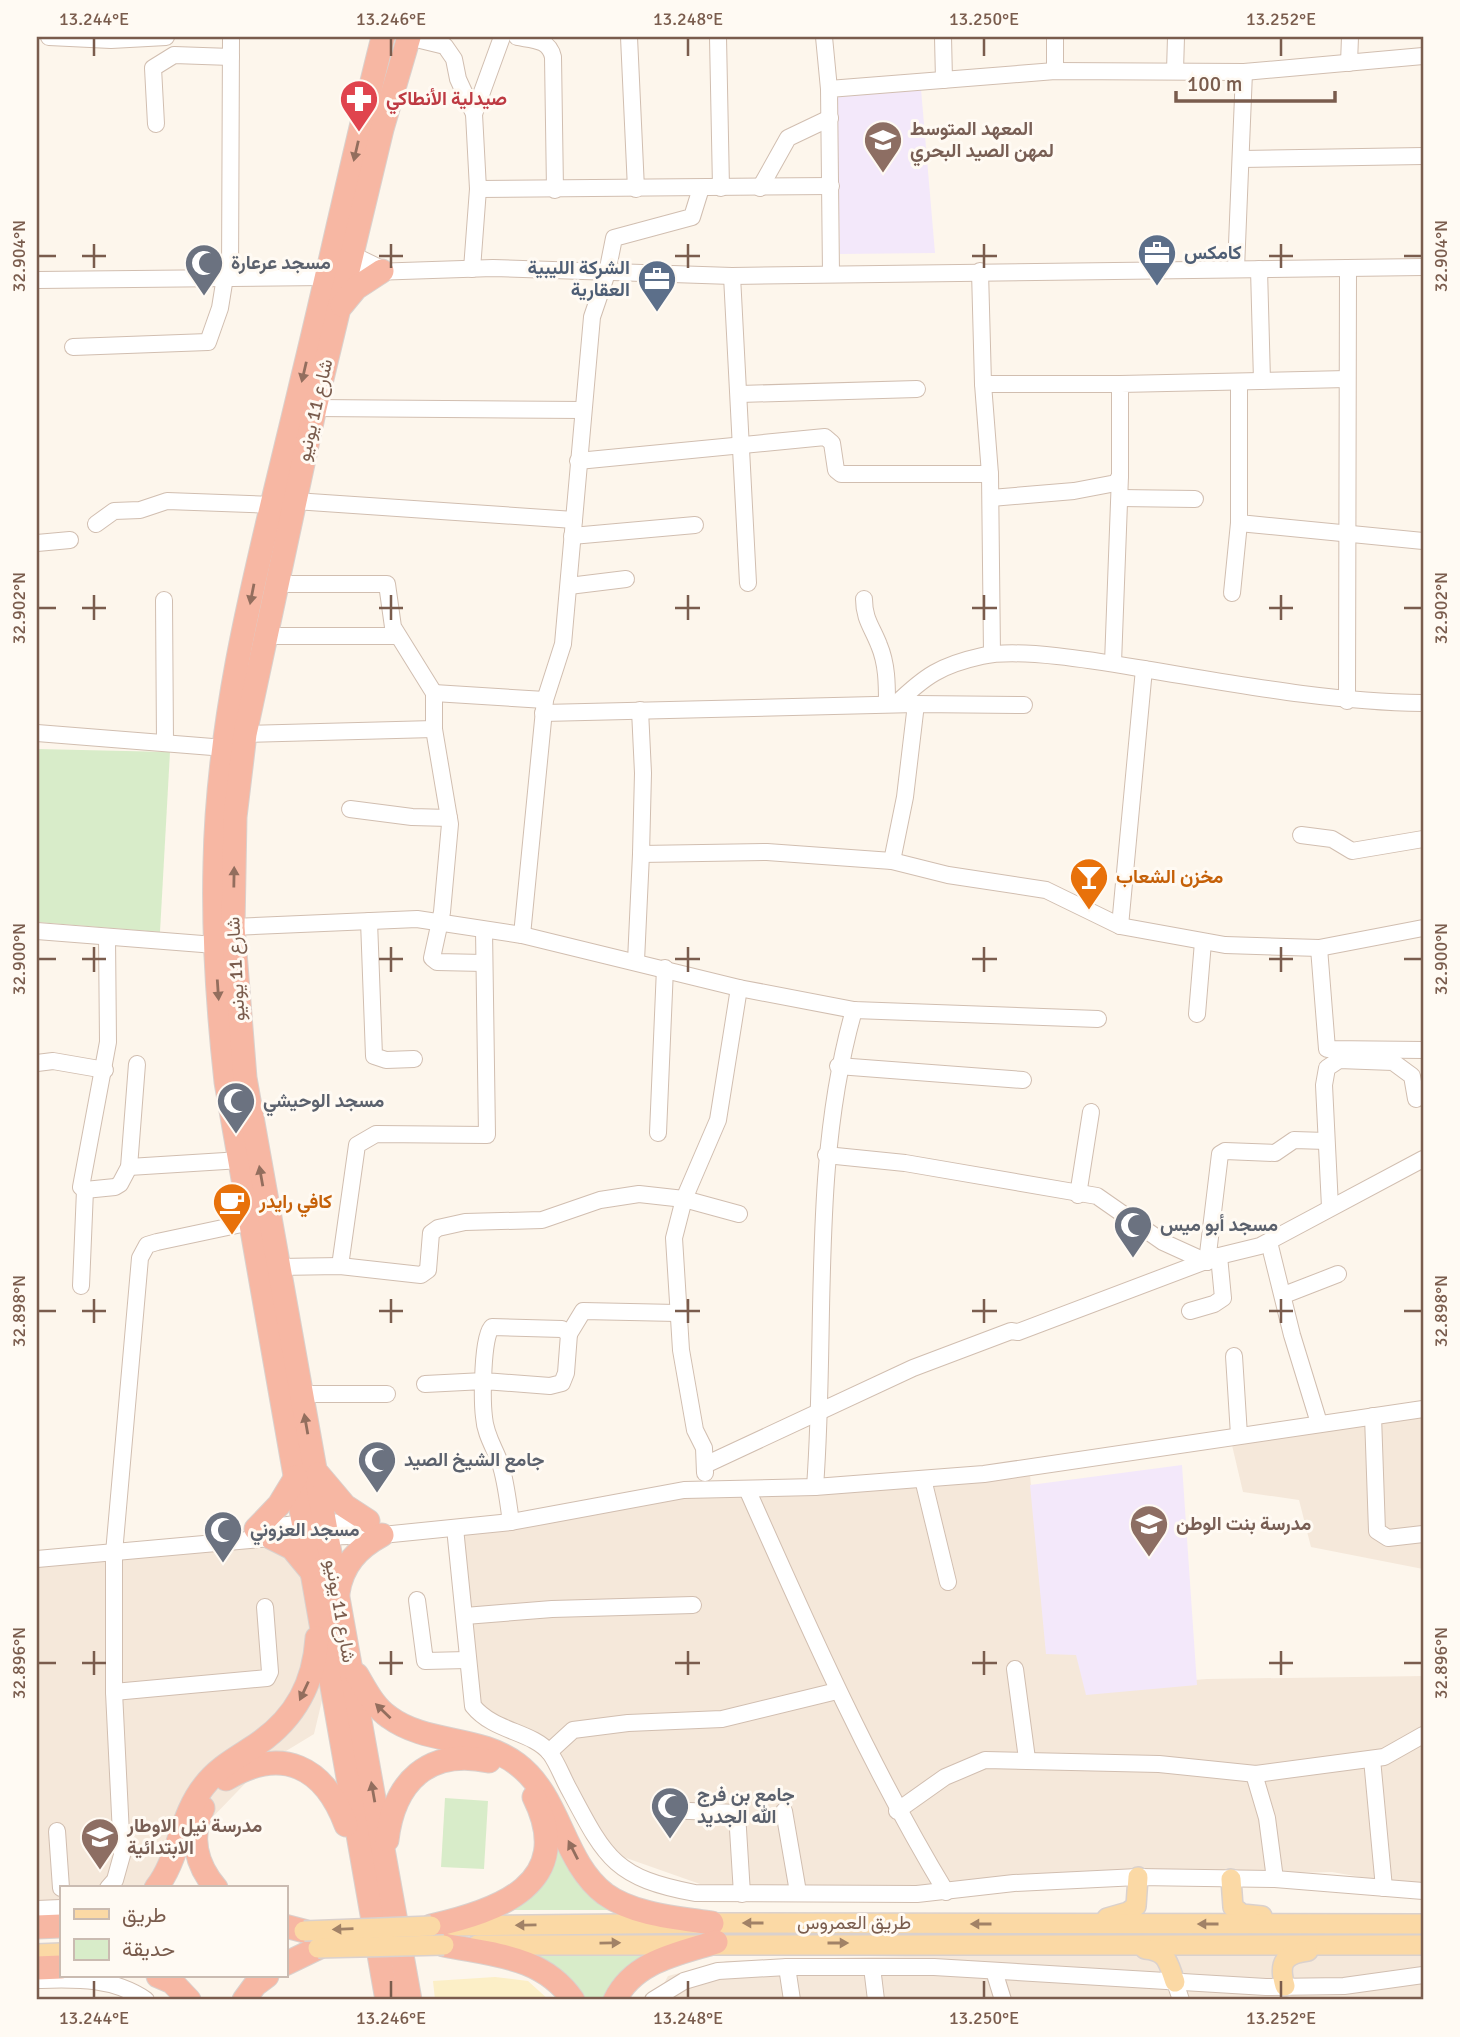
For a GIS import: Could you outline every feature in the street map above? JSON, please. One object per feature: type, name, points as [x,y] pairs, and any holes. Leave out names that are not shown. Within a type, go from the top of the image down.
[{"type":"highway","name":"شارع 11 يونيو","points":[[305,1472],[301,1394],[278,1267],[232,1051],[215,945],[215,861],[225,748],[284,503],[327,276],[383,37]]},
{"type":"highway","name":"شارع 11 يونيو","points":[[284,503],[316,408],[358,227],[409,37]]},
{"type":"highway","points":[[338,311],[356,288],[382,269],[358,227]]},
{"type":"highway","name":"شارع 11 يونيو","points":[[272,550],[276,584],[245,734],[236,817],[232,1051],[240,1160],[305,1472],[328,1600],[362,1869],[387,1997]]},
{"type":"highway","points":[[157,1886],[164,1877],[180,1833],[203,1787],[222,1766],[261,1742],[288,1718],[305,1692],[314,1666],[328,1600],[346,1567],[367,1543],[375,1528],[305,1472],[279,1505],[264,1533],[292,1548],[313,1575]]},
{"type":"highway","name":"شارع 11 يونيو","points":[[315,1530],[313,1575],[328,1600],[349,1662],[409,1991]]},
{"type":"highway","points":[[349,1662],[376,1706],[389,1718],[424,1734],[499,1751],[530,1774],[548,1798],[582,1868],[608,1896],[714,1933]]},
{"type":"highway","points":[[385,1861],[391,1815],[398,1796],[409,1781],[435,1763],[461,1757],[488,1761],[514,1775],[533,1794],[542,1814],[545,1839],[541,1862],[530,1883],[501,1906],[438,1936]]},
{"type":"highway","points":[[214,1886],[204,1874],[195,1846],[197,1819],[208,1796],[227,1778],[253,1765],[281,1761],[307,1770],[337,1801],[362,1869]]},
{"type":"highway","points":[[37,1927],[60,1926]]},
{"type":"highway","points":[[615,2000],[638,1971],[714,1933]]},
{"type":"highway","points":[[287,1959],[298,1934]]},
{"type":"highway","points":[[438,1936],[533,1965],[561,1982],[573,2000]]},
{"type":"highway","points":[[37,1968],[60,1967]]},
{"type":"highway","points":[[163,1978],[172,1982],[189,2000]]},
{"type":"highway","points":[[244,2000],[255,1985],[264,1978]]},
{"type":"main road","points":[[1083,1933],[1133,1910],[1138,1901],[1138,1877]]},
{"type":"main road","points":[[1231,1879],[1231,1901],[1242,1914],[1361,1923]]},
{"type":"main road","name":"طريق العمروس","points":[[298,1934],[438,1936],[1083,1933],[1361,1923],[1423,1924]]},
{"type":"main road","name":"طريق العمروس","points":[[1083,1933],[1359,1945],[1423,1945]]},
{"type":"main road","points":[[1083,1933],[1157,1951],[1167,1958],[1178,1991]]},
{"type":"main road","points":[[37,1937],[60,1937]]},
{"type":"main road","points":[[1273,1991],[1281,1966],[1292,1954],[1359,1945]]},
{"type":"main road","points":[[37,1954],[60,1953]]},
{"type":"street","points":[[49,37],[111,40],[166,37],[174,55]]},
{"type":"street","points":[[73,347],[208,342],[228,276],[231,37]]},
{"type":"street","points":[[409,37],[445,46],[454,59],[458,79],[474,114],[478,189],[471,269]]},
{"type":"street","points":[[474,114],[502,37]]},
{"type":"street","points":[[517,37],[545,40],[551,48],[555,190]]},
{"type":"street","points":[[629,37],[636,189]]},
{"type":"street","points":[[718,37],[721,188]]},
{"type":"street","points":[[824,37],[830,118],[831,274]]},
{"type":"street","points":[[943,37],[944,80]]},
{"type":"street","points":[[1055,37],[1055,71]]},
{"type":"street","points":[[1175,71],[1176,37]]},
{"type":"street","points":[[1349,63],[1350,37]]},
{"type":"street","points":[[156,124],[153,68],[174,55],[231,57]]},
{"type":"street","points":[[829,89],[1055,71],[1244,72],[1423,56]]},
{"type":"street","points":[[1237,269],[1244,72]]},
{"type":"street","points":[[760,188],[788,138],[830,118]]},
{"type":"street","points":[[1241,159],[1423,156]]},
{"type":"street","points":[[478,189],[831,186]]},
{"type":"street","points":[[522,935],[544,706],[563,644],[592,317],[607,273],[614,238],[692,217],[702,188]]},
{"type":"street","points":[[351,262],[382,269],[733,276],[1423,267]]},
{"type":"street","points":[[1347,701],[1348,268]]},
{"type":"street","points":[[1259,269],[1262,381]]},
{"type":"street","points":[[980,271],[983,384],[990,474],[992,654]]},
{"type":"street","points":[[37,280],[327,276]]},
{"type":"street","points":[[733,276],[748,583]]},
{"type":"street","points":[[983,384],[1348,379]]},
{"type":"street","points":[[1232,593],[1239,523],[1239,382]]},
{"type":"street","points":[[1113,663],[1121,476],[1120,384]]},
{"type":"street","points":[[740,394],[917,389]]},
{"type":"street","points":[[316,408],[583,410]]},
{"type":"street","points":[[578,461],[825,437],[832,443],[836,470],[841,474],[990,474]]},
{"type":"street","points":[[990,498],[1074,492],[1116,483],[1121,476]]},
{"type":"street","points":[[1120,498],[1195,499]]},
{"type":"street","points":[[96,524],[114,511],[140,510],[167,501],[284,503],[573,528],[695,524]]},
{"type":"street","points":[[1239,523],[1423,541]]},
{"type":"street","points":[[37,543],[70,540]]},
{"type":"street","points":[[569,586],[625,579]]},
{"type":"street","points":[[276,584],[387,584],[390,617],[396,636],[434,693],[433,729],[449,818],[433,960],[484,963]]},
{"type":"street","points":[[863,599],[865,619],[879,644],[886,667],[891,704]]},
{"type":"street","points":[[164,600],[165,743]]},
{"type":"street","points":[[264,636],[396,636]]},
{"type":"street","points":[[891,704],[918,681],[934,672],[992,654],[1113,663],[1347,701],[1423,703]]},
{"type":"street","points":[[1121,926],[1144,669]]},
{"type":"street","points":[[434,693],[544,706],[640,710],[891,704],[1024,705]]},
{"type":"street","points":[[892,861],[905,797],[916,704]]},
{"type":"street","points":[[636,961],[641,854],[640,710]]},
{"type":"street","points":[[245,734],[433,729]]},
{"type":"street","points":[[37,733],[225,748]]},
{"type":"street","points":[[350,808],[399,816],[449,818]]},
{"type":"street","points":[[1301,835],[1332,839],[1352,852],[1423,839]]},
{"type":"street","points":[[641,854],[767,852],[892,861],[948,875],[1046,890],[1121,926],[1203,942],[1319,948],[1423,928]]},
{"type":"street","points":[[233,927],[417,919],[522,935],[739,988],[854,1010],[1098,1018]]},
{"type":"street","points":[[369,922],[374,1056],[386,1060],[414,1059]]},
{"type":"street","points":[[340,1266],[357,1145],[376,1134],[487,1135],[484,930]]},
{"type":"street","points":[[37,931],[215,945]]},
{"type":"street","points":[[82,1286],[85,1190],[81,1187],[105,1070],[108,1042],[107,937]]},
{"type":"street","points":[[1197,1014],[1203,942]]},
{"type":"street","points":[[1319,948],[1327,1049],[1423,1050]]},
{"type":"street","points":[[658,1133],[665,968]]},
{"type":"street","points":[[706,1490],[704,1448],[695,1430],[686,1389],[677,1313],[674,1238],[684,1199],[718,1119],[739,988]]},
{"type":"street","points":[[815,1487],[820,1413],[826,1155],[838,1066],[854,1010]]},
{"type":"street","points":[[37,1063],[53,1061],[105,1070]]},
{"type":"street","points":[[1330,1207],[1324,1075],[1332,1063],[1393,1062],[1412,1076],[1416,1099]]},
{"type":"street","points":[[85,1190],[115,1187],[120,1184],[128,1167],[137,1064]]},
{"type":"street","points":[[838,1066],[1023,1080]]},
{"type":"street","points":[[1078,1195],[1091,1112]]},
{"type":"street","points":[[1190,1311],[1223,1298],[1213,1259],[1220,1154],[1225,1151],[1275,1153],[1294,1140],[1326,1141]]},
{"type":"street","points":[[826,1155],[905,1163],[1078,1195],[1097,1196],[1164,1242],[1213,1259]]},
{"type":"street","points":[[705,1465],[913,1368],[1011,1331],[1018,1332],[1067,1316],[1213,1259],[1269,1242],[1423,1159]]},
{"type":"street","points":[[128,1167],[240,1160]]},
{"type":"street","points":[[278,1267],[340,1266],[421,1275],[428,1270],[431,1233],[438,1228],[465,1222],[542,1220],[623,1195],[684,1199],[740,1214]]},
{"type":"street","points":[[110,1886],[115,1880],[122,1855],[114,1692],[114,1553],[140,1258],[147,1245],[251,1222]]},
{"type":"street","points":[[1269,1242],[1319,1423]]},
{"type":"street","points":[[1284,1295],[1338,1274]]},
{"type":"street","points":[[425,1384],[484,1381],[550,1387],[562,1383],[566,1373],[569,1334],[583,1311],[677,1313]]},
{"type":"street","points":[[511,1522],[500,1461],[485,1427],[486,1334],[492,1327],[562,1329],[569,1334]]},
{"type":"street","points":[[1234,1356],[1239,1435]]},
{"type":"street","points":[[301,1394],[387,1394]]},
{"type":"street","points":[[37,1559],[114,1553],[264,1533],[455,1528],[511,1522],[684,1490],[815,1487],[984,1474],[1423,1409]]},
{"type":"street","points":[[1373,1416],[1377,1531],[1388,1538],[1423,1534]]},
{"type":"street","points":[[923,1479],[948,1582]]},
{"type":"street","points":[[747,1489],[837,1691],[897,1811],[946,1892]]},
{"type":"street","points":[[455,1528],[473,1706],[483,1718],[549,1752],[595,1838],[609,1858],[630,1875],[662,1887],[695,1893],[742,1894],[946,1892],[1014,1884],[1138,1877],[1275,1879],[1423,1891]]},
{"type":"street","points":[[417,1600],[425,1661],[467,1660]]},
{"type":"street","points":[[465,1616],[552,1609],[693,1605]]},
{"type":"street","points":[[114,1692],[267,1678],[270,1672],[265,1607]]},
{"type":"street","points":[[1015,1669],[1027,1759]]},
{"type":"street","points":[[549,1752],[573,1730],[628,1723],[722,1719],[837,1691]]},
{"type":"street","points":[[897,1811],[945,1777],[974,1763],[1027,1759],[1159,1764],[1254,1774],[1372,1759],[1393,1752],[1423,1735]]},
{"type":"street","points":[[1372,1759],[1384,1888]]},
{"type":"street","points":[[1254,1774],[1267,1818],[1275,1879]]},
{"type":"street","points":[[666,1811],[737,1813],[742,1894]]},
{"type":"street","points":[[784,1811],[798,1892]]},
{"type":"street","points":[[57,1831],[61,1886]]},
{"type":"street","points":[[37,1909],[60,1909]]},
{"type":"street","points":[[787,1967],[792,2000]]},
{"type":"street","points":[[653,2000],[684,1981],[718,1971],[787,1967],[994,1971],[1178,1991],[1347,1993],[1423,1975]]},
{"type":"street","points":[[872,1967],[876,2000]]},
{"type":"street","points":[[994,1971],[1003,2000]]},
{"type":"street","points":[[37,1980],[106,1982],[134,1992],[146,2000]]},
{"type":"shaded area","name":"المعهد المتوسط لمهن الصيد البحري","points":[[921,89],[935,253],[840,254],[836,96]]},
{"type":"shaded area","points":[[1423,1405],[1423,1569],[1311,1547],[1299,1500],[1243,1492],[1231,1441]]},
{"type":"shaded area","points":[[1029,1464],[1046,1647],[1080,1649],[1087,1688],[1207,1679],[1423,1676],[1423,1888],[1332,1872],[1025,1879],[920,1891],[700,1884],[612,1853],[572,1776],[473,1701],[462,1524],[681,1489]]},
{"type":"shaded area","points":[[1182,1465],[1197,1685],[1086,1695],[1076,1655],[1046,1654],[1030,1485]]},
{"type":"shaded area","points":[[318,1536],[325,1688],[314,1734],[263,1765],[149,1883],[142,1886],[60,1886],[60,1913],[37,1914],[37,1563]]},
{"type":"shaded area","points":[[1153,1942],[1423,1945],[1423,2000],[655,2000],[668,1976],[727,1961],[942,1955]]},
{"type":"green space","points":[[37,749],[170,752],[160,932],[37,922]]},
{"type":"green space","points":[[445,1798],[488,1801],[484,1869],[441,1867]]},
{"type":"green space","points":[[550,1817],[629,1910],[505,1910],[531,1891]]},
{"type":"green space","points":[[667,1951],[611,2000],[583,2000],[574,1984],[562,1972],[532,1952]]},
{"type":"sand","points":[[495,1977],[528,1981],[549,2000],[435,2000],[433,1981]]},
{"type":"place","name":"صيدلية الأنطاكي","points":[[359,133]]},
{"type":"place","name":"المعهد المتوسط لمهن الصيد البحري","points":[[883,174]]},
{"type":"place","name":"كامكس","points":[[1157,287]]},
{"type":"place","name":"مسجد عرعارة","points":[[204,297]]},
{"type":"place","name":"الشركة الليبية العقارية","points":[[657,313]]},
{"type":"place","name":"مخزن الشعاب","points":[[1089,911]]},
{"type":"place","name":"مسجد الوحيشي","points":[[236,1135]]},
{"type":"place","name":"كافي رايدر","points":[[232,1236]]},
{"type":"place","name":"مسجد أبو ميس","points":[[1133,1259]]},
{"type":"place","name":"جامع الشيخ الصيد","points":[[377,1494]]},
{"type":"place","name":"مدرسة بنت الوطن","points":[[1149,1558]]},
{"type":"place","name":"مسجد العزوني","points":[[223,1564]]},
{"type":"place","name":"جامع بن فرج الله الجديد","points":[[670,1840]]},
{"type":"place","name":"مدرسة نيل الاوطار الابتدائية","points":[[100,1871]]}]
